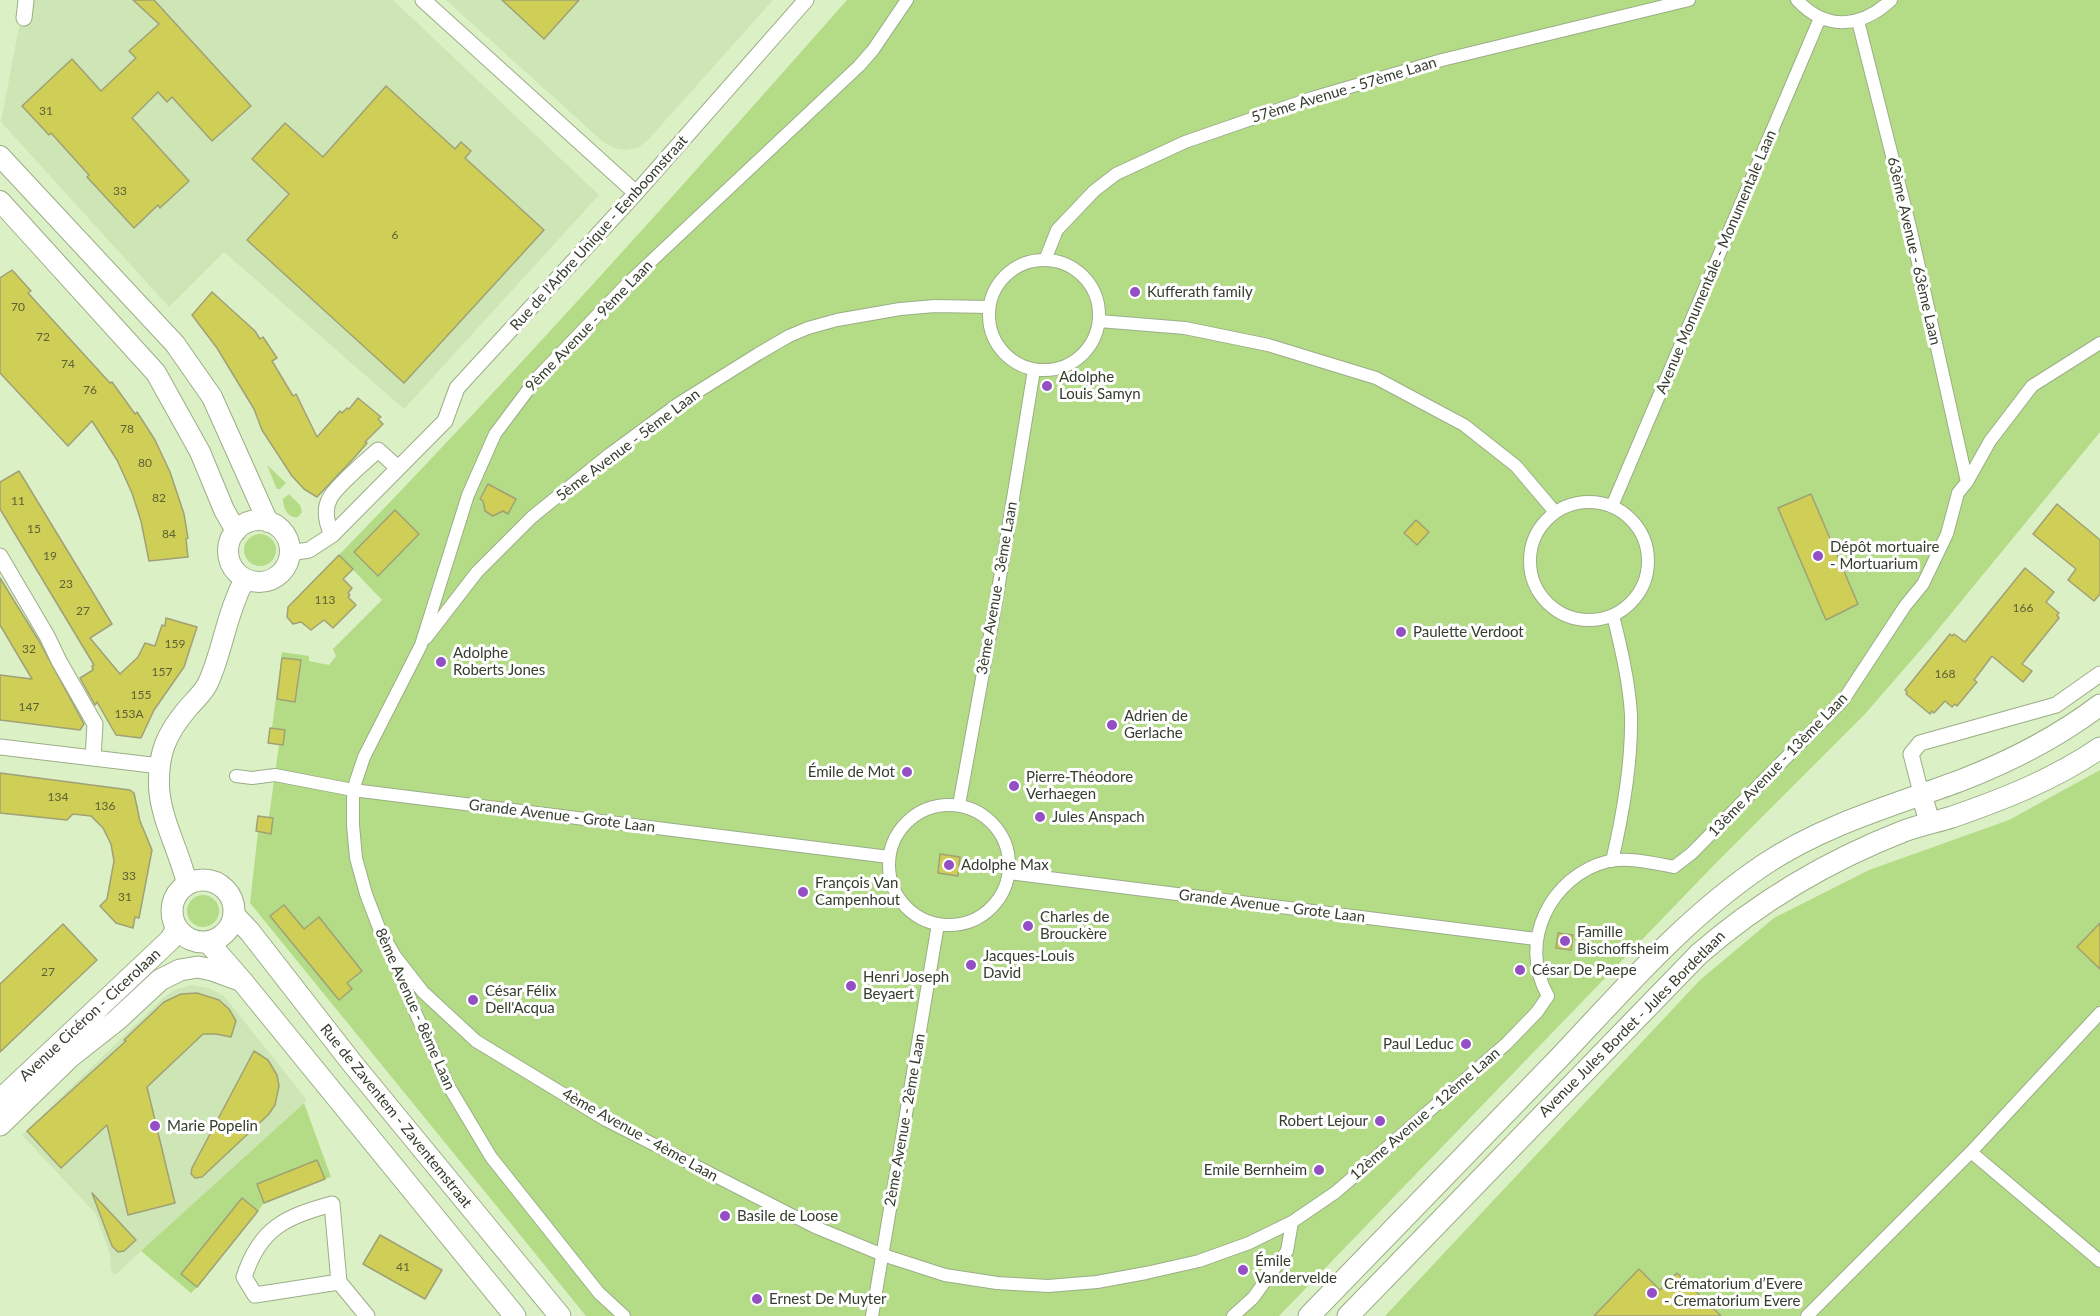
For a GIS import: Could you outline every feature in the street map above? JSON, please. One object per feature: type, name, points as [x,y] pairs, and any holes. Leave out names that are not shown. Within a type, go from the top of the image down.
[{"type":"main road","name":"Avenue Jules Bordet - Jules Bordetlaan","points":[[1309,1316],[1657,955],[1709,905],[1766,863],[1819,834],[2011,759],[2057,734],[2100,705]]},
{"type":"main road","name":"Avenue Jules Bordet - Jules Bordetlaan","points":[[1348,1316],[1674,979],[1725,931],[1783,890],[1835,861],[1906,830],[2017,793],[2063,771],[2100,748]]},
{"type":"main road","points":[[234,915],[232,901],[225,889],[207,880],[197,880],[187,884],[174,899],[172,909],[173,919],[242,981],[514,1316]]},
{"type":"main road","name":"Avenue Cicéron - Cicerolaan","points":[[0,1100],[170,940],[225,933],[234,915]]},
{"type":"main road","name":"Rue de Zaventem - Zaventemstraat","points":[[234,915],[560,1316]]},
{"type":"main road","name":"Avenue Cicéron - Cicerolaan","points":[[91,1039],[112,1014],[193,937]]},
{"type":"main road","name":"Avenue Cicéron - Cicerolaan","points":[[0,1125],[70,1057],[117,1020],[160,980],[180,970],[198,967],[242,981]]},
{"type":"street","points":[[24,18],[26,0]]},
{"type":"street","points":[[423,0],[636,194]]},
{"type":"street","name":"Rue de l'Arbre Unique - Eenboomstraat","points":[[290,553],[309,550],[332,535],[444,421],[457,388],[636,194],[806,0]]},
{"type":"street","name":"9ème Avenue - 9ème Laan","points":[[353,790],[364,757],[421,645],[468,495],[495,434],[530,387],[628,283],[859,66],[873,50],[907,0]]},
{"type":"street","name":"57ème Avenue - 57ème Laan","points":[[1046,260],[1057,230],[1094,191],[1116,174],[1185,142],[1312,98],[1442,60],[1689,0]]},
{"type":"street","points":[[1797,0],[1820,18],[1832,21],[1858,21],[1878,12],[1891,0]]},
{"type":"street","name":"Avenue Monumentale - Monumentale Laan","points":[[1612,506],[1820,18]]},
{"type":"street","name":"63ème Avenue - 63ème Laan","points":[[1858,21],[1911,231],[1967,482]]},
{"type":"street","points":[[0,156],[175,344],[212,397],[268,522]]},
{"type":"street","points":[[0,201],[156,373],[201,452],[224,510],[236,531]]},
{"type":"street","points":[[1046,260],[1067,265],[1081,274],[1092,288],[1098,304],[1099,321],[1094,339],[1084,354],[1069,365],[1052,370],[1034,370],[1017,364],[999,348],[989,324],[989,307],[994,291],[1003,277],[1017,267],[1033,261],[1046,260]]},
{"type":"street","name":"5ème Avenue - 5ème Laan","points":[[421,645],[477,572],[532,517],[610,454],[678,404],[758,354],[808,328],[837,320],[900,309],[934,306],[989,307]]},
{"type":"street","points":[[1099,321],[1185,328],[1268,345],[1376,378],[1464,425],[1516,466],[1555,512]]},
{"type":"street","name":"13ème Avenue - 13ème Laan","points":[[1612,861],[1646,862],[1674,867],[1692,853],[1844,699],[1905,606],[1923,584],[1947,534],[1958,493],[1967,482],[1990,441],[2032,386],[2100,343]]},
{"type":"street","name":"3ème Avenue - 3ème Laan","points":[[959,805],[997,596],[1034,370]]},
{"type":"street","points":[[332,535],[327,524],[327,509],[331,495],[378,450],[398,468]]},
{"type":"street","points":[[1593,502],[1612,506],[1628,517],[1641,532],[1647,551],[1647,570],[1641,589],[1629,605],[1613,615],[1595,620],[1577,620],[1560,613],[1546,602],[1536,587],[1530,572],[1530,553],[1534,537],[1543,523],[1555,512],[1573,504],[1593,502]]},
{"type":"street","points":[[250,521],[268,522],[283,532],[288,541],[290,553],[285,569],[278,576],[260,583],[245,579],[231,566],[228,557],[230,539],[236,531],[250,521]]},
{"type":"street","points":[[0,555],[48,636],[59,661],[95,724],[93,758]]},
{"type":"street","points":[[187,884],[183,864],[164,815],[159,789],[164,744],[172,726],[207,686],[217,662],[237,596],[245,579]]},
{"type":"street","points":[[1536,939],[1548,910],[1566,885],[1598,864],[1612,861],[1622,820],[1631,715],[1625,665],[1613,615]]},
{"type":"street","points":[[1930,823],[1911,754],[1920,743],[2056,705],[2100,674]]},
{"type":"street","points":[[0,747],[160,766]]},
{"type":"street","name":"Grande Avenue - Grote Laan","points":[[236,776],[252,778],[275,775],[353,790],[889,857]]},
{"type":"street","name":"8ème Avenue - 8ème Laan","points":[[353,790],[356,858],[366,894],[379,928],[395,956],[412,1005],[448,1085],[491,1157],[599,1293],[624,1316]]},
{"type":"street","points":[[943,805],[959,805],[985,816],[996,828],[1007,848],[1009,873],[1001,895],[986,912],[971,921],[960,924],[938,924],[918,917],[902,902],[894,888],[889,857],[893,842],[901,828],[913,817],[927,809],[943,805]]},
{"type":"street","name":"Grande Avenue - Grote Laan","points":[[1009,873],[1536,939]]},
{"type":"street","name":"2ème Avenue - 2ème Laan","points":[[872,1316],[938,924]]},
{"type":"street","name":"12ème Avenue - 12ème Laan","points":[[1292,1222],[1336,1192],[1506,1044],[1537,1012],[1548,996],[1542,986],[1535,956],[1536,939]]},
{"type":"street","name":"4ème Avenue - 4ème Laan","points":[[395,956],[423,992],[476,1041],[606,1120],[815,1227],[883,1255],[945,1275],[997,1283],[1048,1286],[1117,1278],[1198,1261],[1249,1243],[1292,1222]]},
{"type":"street","points":[[1807,1316],[1971,1152],[2100,1013]]},
{"type":"street","points":[[1971,1152],[2100,1261]]},
{"type":"street","points":[[339,1282],[255,1295],[244,1277],[251,1256],[274,1227],[299,1214],[333,1204],[339,1282],[367,1316]]},
{"type":"street","points":[[1233,1316],[1252,1298],[1287,1251],[1292,1222]]},
{"type":"shaded area","points":[[24,0],[393,0],[599,195],[404,409],[224,252],[169,307],[1,122]]},
{"type":"shaded area","points":[[446,0],[773,0],[647,141],[637,148],[625,150],[614,148],[602,141]]},
{"type":"shaded area","name":"Marie Popelin","points":[[192,985],[209,988],[224,996],[307,1100],[115,1275],[111,1270],[110,1254],[95,1213],[22,1135],[162,999],[174,990]]},
{"type":"green space","points":[[847,0],[2100,0],[2100,432],[1931,638],[1865,714],[1715,864],[1279,1316],[586,1316],[250,903],[258,816],[269,817],[279,745],[268,743],[282,652],[309,656],[309,661],[329,665],[336,656],[333,649],[382,600],[339,555],[469,419]]},
{"type":"green space","points":[[267,465],[286,483],[280,489],[277,489]]},
{"type":"green space","points":[[289,494],[300,505],[302,512],[298,517],[289,515],[285,509],[283,499]]},
{"type":"green space","points":[[260,534],[271,539],[276,550],[271,561],[260,566],[249,561],[244,550],[249,539]]},
{"type":"green space","points":[[2100,770],[2100,1316],[1385,1316],[1700,980],[1774,918],[1869,870],[2009,820]]},
{"type":"green space","points":[[203,895],[214,900],[219,911],[214,922],[203,927],[192,922],[187,911],[192,900]]},
{"type":"green space","points":[[304,1103],[331,1177],[325,1179],[317,1161],[257,1184],[264,1203],[258,1211],[182,1274],[197,1287],[191,1293],[141,1251]]},
{"type":"building","points":[[133,0],[154,0],[251,106],[212,141],[172,97],[167,102],[158,92],[132,118],[189,181],[160,208],[158,205],[134,228],[87,177],[89,175],[51,133],[49,135],[22,106],[72,59],[101,91],[136,58],[129,51],[159,24]]},
{"type":"building","points":[[502,0],[579,0],[544,39]]},
{"type":"building","points":[[386,86],[455,149],[461,142],[471,151],[465,158],[544,230],[404,383],[247,240],[289,194],[252,159],[285,123],[323,157]]},
{"type":"building","points":[[12,270],[31,291],[28,293],[110,383],[112,382],[135,414],[137,412],[155,440],[170,472],[184,514],[188,557],[149,561],[141,521],[132,493],[117,460],[92,421],[68,446],[0,373],[0,278]]},
{"type":"building","points":[[212,292],[255,331],[260,339],[263,337],[277,358],[272,361],[293,396],[296,394],[317,437],[340,411],[342,413],[347,408],[349,409],[358,398],[381,417],[378,419],[383,424],[317,497],[304,489],[292,476],[262,430],[254,409],[217,348],[192,315]]},
{"type":"building","points":[[19,471],[112,624],[90,638],[120,674],[138,657],[145,643],[155,646],[162,625],[165,626],[166,618],[197,627],[184,667],[154,710],[141,738],[116,735],[97,702],[95,705],[80,678],[93,670],[94,665],[0,509],[0,482]]},
{"type":"building","points":[[488,484],[516,499],[508,514],[503,511],[493,516],[485,511],[483,501],[480,499]]},
{"type":"building","name":"Dépôt mortuaire - Mortuarium","points":[[1811,494],[1858,604],[1826,620],[1778,508]]},
{"type":"building","points":[[2057,504],[2100,540],[2100,594],[2094,601],[2068,580],[2076,569],[2033,534]]},
{"type":"building","points":[[395,510],[419,534],[378,576],[354,552]]},
{"type":"building","points":[[1416,520],[1429,532],[1417,545],[1404,533]]},
{"type":"building","points":[[339,555],[353,569],[343,579],[352,588],[348,597],[356,605],[333,628],[324,620],[311,630],[301,622],[293,624],[287,617],[288,607]]},
{"type":"building","points":[[2025,568],[2054,592],[2046,602],[2059,613],[2057,615],[2059,618],[2022,664],[2032,671],[2023,682],[1992,656],[1974,680],[1977,682],[1957,706],[1955,704],[1952,707],[1945,701],[1934,713],[1932,711],[1930,714],[1906,694],[1905,690],[1950,634],[1952,636],[1954,634],[1965,642]]},
{"type":"building","points":[[0,578],[39,641],[84,724],[80,730],[0,720],[0,675],[32,679],[0,625]]},
{"type":"building","points":[[282,658],[301,660],[295,702],[277,699]]},
{"type":"building","points":[[270,728],[285,730],[283,745],[268,743]]},
{"type":"building","points":[[0,773],[130,790],[134,793],[140,821],[152,850],[139,918],[135,917],[133,928],[116,923],[100,906],[107,899],[114,861],[111,844],[103,828],[91,816],[73,814],[67,820],[0,813]]},
{"type":"building","points":[[258,816],[273,818],[271,834],[256,831]]},
{"type":"building","name":"Adolphe Max","points":[[940,854],[960,857],[958,876],[938,873]]},
{"type":"building","points":[[284,905],[304,929],[319,917],[362,971],[347,983],[352,989],[339,1000],[270,916]]},
{"type":"building","points":[[2100,923],[2100,969],[2077,947]]},
{"type":"building","points":[[63,924],[97,960],[0,1052],[0,984]]},
{"type":"building","name":"Famille Bischoffsheim","points":[[1558,933],[1573,935],[1571,950],[1556,948]]},
{"type":"building","points":[[197,993],[219,1000],[229,1009],[236,1021],[231,1037],[203,1034],[147,1087],[175,1203],[128,1215],[107,1125],[61,1168],[27,1131],[126,1041],[124,1040],[164,1002],[181,994]]},
{"type":"building","points":[[254,1051],[268,1060],[277,1075],[279,1086],[275,1105],[268,1115],[202,1177],[195,1178],[191,1174],[192,1168]]},
{"type":"building","points":[[317,1160],[325,1179],[264,1203],[257,1184]]},
{"type":"building","points":[[92,1193],[136,1240],[124,1251],[118,1252],[112,1246]]},
{"type":"building","points":[[242,1198],[258,1211],[197,1287],[181,1274]]},
{"type":"building","points":[[380,1235],[442,1270],[425,1299],[363,1264]]},
{"type":"building","name":"Crématorium d’Evere - Crematorium Evere","points":[[1639,1269],[1660,1290],[1677,1273],[1721,1316],[1594,1316]]},
{"type":"place","name":"Kufferath family","points":[[1135,292]]},
{"type":"place","name":"Adolphe Louis Samyn","points":[[1047,386]]},
{"type":"place","name":"Dépôt mortuaire - Mortuarium","points":[[1818,556]]},
{"type":"place","name":"Paulette Verdoot","points":[[1401,632]]},
{"type":"place","name":"Adolphe Roberts Jones","points":[[441,662]]},
{"type":"place","name":"Adrien de Gerlache","points":[[1112,725]]},
{"type":"place","name":"Émile de Mot","points":[[907,772]]},
{"type":"place","name":"Pierre-Théodore Verhaegen","points":[[1014,786]]},
{"type":"place","name":"Jules Anspach","points":[[1040,817]]},
{"type":"place","name":"Adolphe Max","points":[[949,865]]},
{"type":"place","name":"François Van Campenhout","points":[[803,892]]},
{"type":"place","name":"Charles de Brouckère","points":[[1028,926]]},
{"type":"place","name":"Famille Bischoffsheim","points":[[1565,941]]},
{"type":"place","name":"Jacques-Louis David","points":[[971,965]]},
{"type":"place","name":"César De Paepe","points":[[1520,970]]},
{"type":"place","name":"Henri Joseph Beyaert","points":[[851,986]]},
{"type":"place","name":"César Félix Dell'Acqua","points":[[473,1000]]},
{"type":"place","name":"Paul Leduc","points":[[1466,1044]]},
{"type":"place","name":"Robert Lejour","points":[[1380,1121]]},
{"type":"place","name":"Marie Popelin","points":[[155,1126]]},
{"type":"place","name":"Emile Bernheim","points":[[1319,1170]]},
{"type":"place","name":"Basile de Loose","points":[[725,1216]]},
{"type":"place","name":"Émile Vandervelde","points":[[1243,1270]]},
{"type":"place","name":"Crématorium d’Evere - Crematorium Evere","points":[[1652,1293]]},
{"type":"place","name":"Ernest De Muyter","points":[[757,1299]]}]
